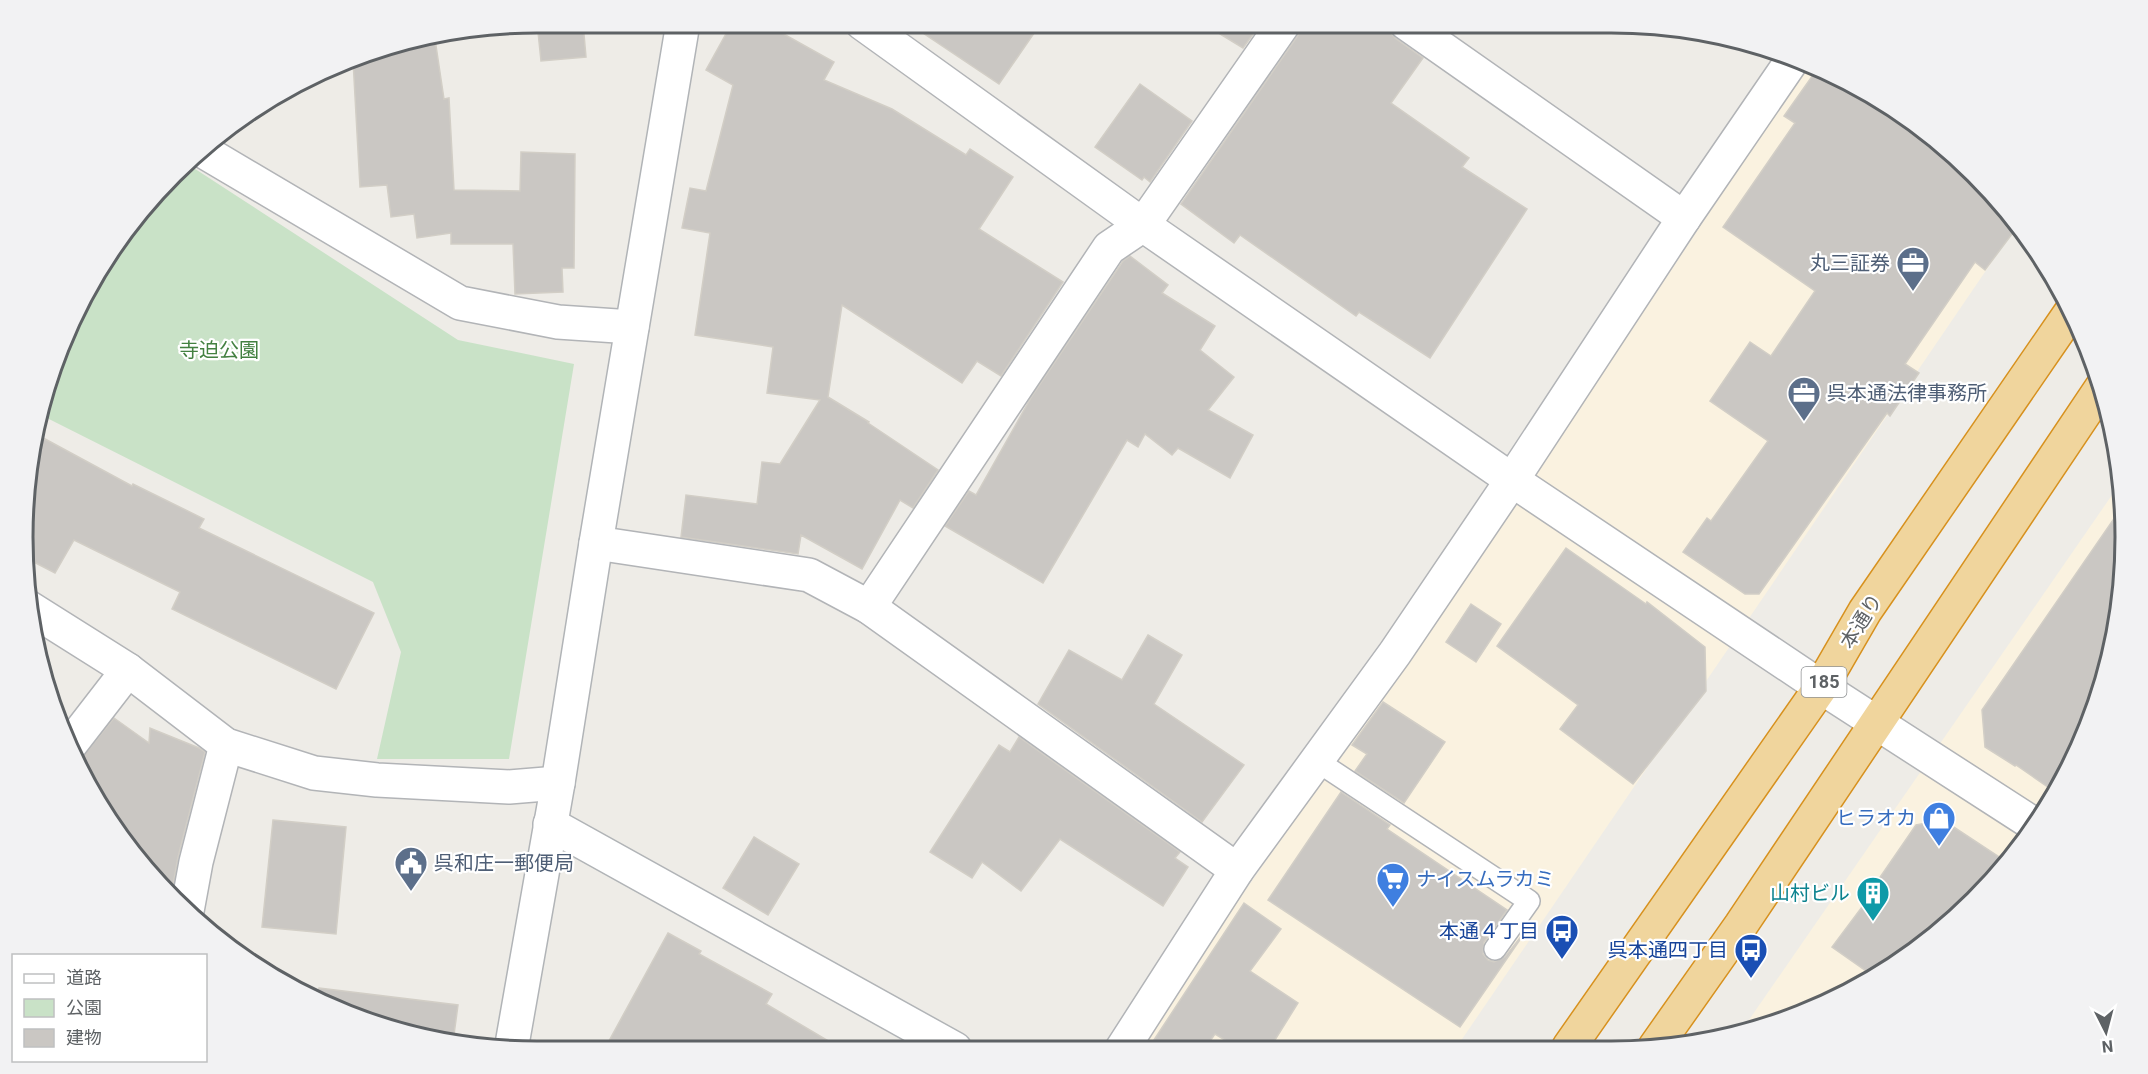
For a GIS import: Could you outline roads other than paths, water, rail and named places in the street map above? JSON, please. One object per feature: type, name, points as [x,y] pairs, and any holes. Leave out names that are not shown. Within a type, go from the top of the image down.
[{"type":"highway","name":"本通り","points":[[1573,1041],[1821,687],[1865,611],[2066,320]]},
{"type":"highway","points":[[1660,1039],[1741,925],[2095,397]]},
{"type":"street","points":[[513,1040],[558,783],[682,33]]},
{"type":"street","points":[[876,33],[1143,225],[1512,480],[1877,724],[2028,820]]},
{"type":"street","points":[[869,607],[1109,248],[1143,225],[1277,33]]},
{"type":"street","points":[[1420,33],[1683,218]]},
{"type":"street","points":[[1127,1041],[1237,870],[1395,653],[1512,480],[1683,218],[1789,66]]},
{"type":"street","points":[[209,155],[460,303],[558,322],[632,327]]},
{"type":"street","points":[[596,543],[809,574],[869,607],[1237,870]]},
{"type":"street","points":[[39,614],[128,670],[226,745],[314,773],[376,780],[509,787],[558,783]]},
{"type":"street","points":[[75,739],[128,670]]},
{"type":"street","points":[[189,901],[196,862],[226,745]]},
{"type":"street","points":[[550,824],[941,1041]]},
{"type":"lane","points":[[1317,761],[1529,901],[1495,948]]},
{"type":"place","name":"丸三証券","points":[[1913,292]]},
{"type":"place","name":"呉本通法律事務所","points":[[1804,422]]},
{"type":"place","name":"ヒラオカ","points":[[1939,847]]},
{"type":"place","name":"呉和庄一郵便局","points":[[411,892]]},
{"type":"place","name":"ナイスムラカミ","points":[[1393,908]]},
{"type":"place","name":"山村ビル","points":[[1873,922]]},
{"type":"place","name":"本通４丁目","points":[[1562,960]]},
{"type":"place","name":"呉本通四丁目","points":[[1751,979]]},
{"type":"park label","name":"寺迫公園","points":[[219,350]]}]
